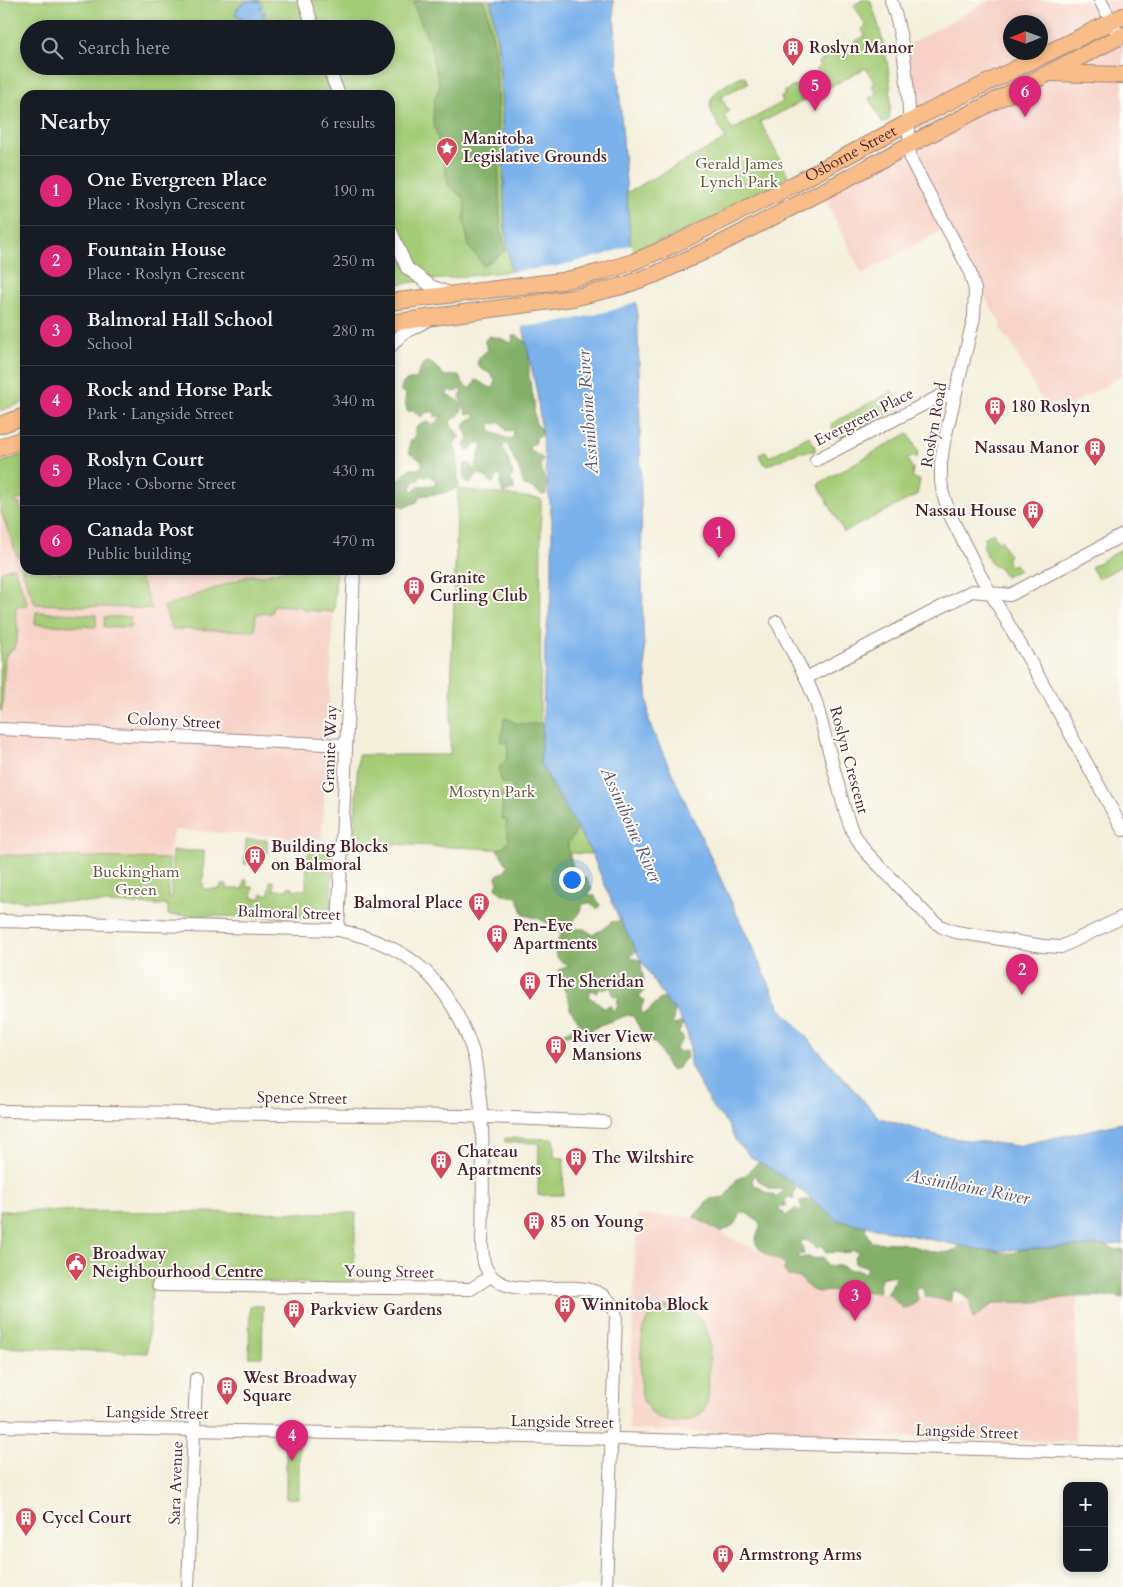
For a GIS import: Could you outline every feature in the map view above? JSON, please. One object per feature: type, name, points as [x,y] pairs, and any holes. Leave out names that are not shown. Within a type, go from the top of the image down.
[{"type":"main road","name":"Osborne Street","points":[[395,301],[544,284],[583,277],[633,262],[712,226],[818,173],[991,79],[1117,18]]},
{"type":"main road","name":"Osborne Street","points":[[395,322],[551,302],[607,290],[656,274],[720,244],[1049,73],[1122,39]]},
{"type":"main road","points":[[1049,73],[1123,75]]},
{"type":"main road","points":[[0,425],[20,418]]},
{"type":"main road","points":[[0,448],[20,440]]},
{"type":"street","points":[[304,0],[311,20]]},
{"type":"street","name":"Roslyn Road","points":[[890,0],[897,20],[903,55],[908,96],[911,160],[969,269],[974,282],[974,317],[944,442],[941,463],[942,488],[950,515],[1123,830]]},
{"type":"street","points":[[1100,0],[1117,18],[1122,39]]},
{"type":"street","points":[[331,75],[336,90]]},
{"type":"street","points":[[395,242],[407,268],[412,273],[431,286],[455,294]]},
{"type":"street","points":[[395,342],[402,334],[435,316]]},
{"type":"street","name":"Evergreen Place","points":[[816,460],[942,395],[954,398]]},
{"type":"street","points":[[806,678],[972,591],[1010,595],[1123,535]]},
{"type":"street","name":"Granite Way","points":[[338,930],[354,575]]},
{"type":"street","name":"Roslyn Crescent","points":[[777,622],[806,678],[816,702],[844,811],[852,831],[865,851],[931,919],[942,927],[956,932],[1043,946],[1061,947],[1123,917]]},
{"type":"street","name":"Colony Street","points":[[0,729],[346,745]]},
{"type":"street","name":"Balmoral Street","points":[[0,921],[338,930],[360,935],[395,951],[418,965],[437,984],[458,1016],[470,1044],[478,1079],[483,1135],[483,1259],[491,1276]]},
{"type":"street","name":"Spence Street","points":[[0,1111],[481,1116],[604,1122]]},
{"type":"street","points":[[491,1276],[501,1283],[514,1287],[595,1291],[610,1301],[616,1316],[606,1587]]},
{"type":"street","name":"Young Street","points":[[158,1285],[470,1290],[491,1276]]},
{"type":"street","name":"Sara Avenue","points":[[188,1587],[196,1379]]},
{"type":"street","name":"Langside Street","points":[[0,1426],[612,1439],[1123,1453]]},
{"type":"shaded area","points":[[991,0],[1123,0],[1123,376],[1050,416],[1008,338],[1006,338],[1000,327],[1002,326],[986,298],[975,290],[947,228],[862,274],[822,192],[909,145],[902,48]],"holes":[[[1035,70],[1048,73],[920,139]]]},
{"type":"shaded area","points":[[20,454],[20,575],[336,575],[322,839],[173,830],[169,859],[0,855],[0,461]]},
{"type":"shaded area","points":[[637,1215],[694,1217],[740,1243],[847,1289],[959,1302],[1077,1287],[1075,1442],[629,1430]]},
{"type":"green space","name":"Manitoba Legislative Grounds","points":[[0,0],[491,0],[499,54],[505,226],[511,271],[395,284],[395,90],[20,90],[20,404],[0,411]]},
{"type":"green space","points":[[416,0],[482,0],[486,5],[496,55],[500,225],[506,250],[484,266],[469,247],[464,220],[465,199],[448,185],[444,160],[433,122],[434,100],[440,85],[430,43],[413,4]]},
{"type":"green space","name":"Gerald James Lynch Park","points":[[862,0],[870,0],[887,59],[890,90],[889,120],[883,124],[869,98],[877,94],[872,86],[875,84],[866,68],[768,119],[760,121],[793,185],[631,254],[626,193],[726,139],[711,110],[710,104],[715,94],[725,85],[741,76],[745,77],[748,83],[721,97],[729,112],[724,115],[732,130],[783,102],[781,97],[785,95],[783,92],[819,73],[816,68],[820,66],[818,62],[865,36],[862,29],[866,26],[854,5]]},
{"type":"green space","points":[[517,335],[527,343],[535,422],[543,435],[536,437],[536,442],[528,448],[543,459],[540,466],[546,482],[546,494],[542,495],[531,487],[524,486],[521,474],[507,444],[503,445],[504,453],[513,473],[510,481],[513,482],[514,490],[503,493],[500,484],[502,477],[498,475],[492,484],[487,478],[478,473],[469,484],[464,482],[464,464],[471,465],[472,470],[475,467],[483,444],[475,445],[467,450],[464,445],[469,440],[464,429],[465,424],[475,417],[475,414],[467,414],[460,399],[462,389],[454,392],[450,390],[446,395],[457,400],[462,407],[460,413],[450,421],[460,437],[455,441],[454,446],[457,455],[459,486],[446,493],[420,496],[417,502],[405,507],[395,503],[395,486],[410,469],[419,469],[423,465],[421,460],[409,453],[410,441],[415,438],[416,429],[424,423],[428,422],[431,425],[437,422],[442,416],[435,417],[435,412],[427,412],[423,417],[413,411],[407,411],[406,392],[401,392],[403,383],[417,378],[422,365],[428,362],[445,376],[458,375],[465,386],[471,389],[476,380],[491,388],[494,387],[495,380],[493,377],[480,368],[477,363],[488,349],[485,340],[489,336],[511,343],[513,340],[512,336]],"holes":[[[501,422],[506,431],[514,430],[513,438],[505,438],[491,432],[491,423],[497,424]],[[420,474],[430,476],[435,481],[436,486],[419,486],[413,491],[411,489],[414,480],[419,480]]]},
{"type":"green space","points":[[892,391],[901,407],[845,437],[839,437],[836,434],[831,424]]},
{"type":"green space","points":[[908,433],[918,451],[917,458],[907,459],[913,469],[912,475],[920,480],[917,495],[844,532],[818,484]]},
{"type":"green space","points":[[809,436],[815,451],[799,452],[768,465],[763,463],[759,455],[766,451],[769,457]]},
{"type":"green space","points":[[20,456],[20,499],[15,501],[16,504],[19,503],[20,506],[20,557],[18,558],[0,509],[0,463]]},
{"type":"green space","name":"Mostyn Park","points":[[458,489],[541,499],[540,763],[592,854],[354,842],[358,755],[450,755]]},
{"type":"green space","points":[[993,533],[998,542],[1001,540],[1009,556],[1006,558],[1010,566],[1015,564],[1019,570],[1005,577],[1000,568],[992,565],[985,550],[983,538]]},
{"type":"green space","points":[[1123,549],[1123,565],[1098,579],[1091,567]]},
{"type":"green space","points":[[14,567],[28,605],[22,605],[15,609],[18,631],[15,647],[5,656],[2,711],[0,711],[0,572]]},
{"type":"green space","points":[[24,575],[139,575],[152,609],[35,604]]},
{"type":"green space","points":[[251,575],[336,575],[334,612],[303,610],[303,607],[273,605],[272,613],[256,614],[255,631],[172,629],[164,607]]},
{"type":"green space","points":[[36,612],[96,615],[96,627],[35,624]]},
{"type":"green space","points":[[105,617],[130,617],[131,627],[104,627]]},
{"type":"green space","points":[[504,719],[521,724],[543,724],[540,763],[578,829],[568,843],[575,874],[586,878],[592,889],[589,892],[589,896],[595,896],[600,905],[597,909],[590,903],[583,904],[573,921],[573,925],[577,929],[584,929],[592,934],[602,930],[611,922],[621,921],[636,950],[630,958],[641,960],[644,990],[639,998],[645,1000],[641,1011],[644,1014],[646,1013],[659,1000],[665,998],[675,1010],[672,1023],[675,1025],[682,1022],[683,1025],[678,1033],[683,1037],[683,1040],[676,1048],[679,1053],[686,1052],[687,1058],[681,1062],[678,1068],[672,1070],[669,1068],[657,1045],[641,1031],[633,1016],[628,1015],[600,1025],[585,1034],[565,1035],[564,1032],[580,1023],[570,1009],[570,1003],[559,970],[569,966],[558,959],[555,952],[561,934],[554,926],[537,918],[524,915],[517,897],[502,894],[496,886],[498,883],[497,875],[505,871],[508,866],[497,849],[504,847],[509,840],[506,829],[507,821],[501,817],[503,803],[500,801],[500,794],[513,788],[511,784],[502,783],[499,771],[507,756],[508,749],[507,742],[501,742]],"holes":[[[608,987],[612,989],[614,997],[618,995],[617,1009],[612,1011],[611,1006],[607,1006],[605,1009],[589,997],[591,990],[597,993],[598,989],[607,989]]]},
{"type":"green space","points":[[246,840],[267,840],[267,853],[250,852],[249,864],[244,864]]},
{"type":"green space","name":"Buckingham Green","points":[[320,843],[329,844],[333,851],[331,908],[323,909],[320,918],[168,915],[168,905],[0,900],[0,855],[169,859],[168,898],[171,899],[172,851],[204,851],[203,889],[220,889],[221,885],[227,885],[227,889],[243,889],[244,880],[247,880],[247,887],[253,887],[252,898],[261,898],[262,894],[269,895],[270,881],[274,881],[274,890],[287,890],[288,887],[293,887],[293,890],[306,890],[307,855]]},
{"type":"green space","points":[[505,1138],[554,1139],[554,1157],[564,1158],[563,1195],[538,1195],[539,1143],[505,1142]]},
{"type":"green space","points":[[759,1161],[796,1186],[793,1196],[794,1200],[786,1197],[785,1203],[787,1204],[785,1207],[782,1205],[779,1208],[785,1217],[796,1208],[799,1212],[801,1211],[800,1201],[812,1199],[837,1220],[865,1225],[871,1242],[906,1244],[940,1252],[955,1250],[961,1245],[1006,1253],[1014,1253],[1021,1249],[1106,1245],[1116,1250],[1123,1249],[1123,1298],[1114,1296],[1072,1297],[1035,1302],[994,1303],[973,1319],[970,1301],[958,1291],[952,1291],[951,1301],[926,1297],[922,1288],[918,1288],[915,1290],[918,1298],[916,1303],[910,1307],[902,1308],[888,1294],[895,1277],[894,1275],[881,1278],[878,1293],[863,1291],[859,1287],[847,1283],[841,1286],[847,1289],[815,1291],[799,1278],[788,1276],[784,1271],[785,1263],[767,1255],[760,1249],[755,1241],[760,1223],[746,1213],[740,1214],[733,1225],[720,1232],[694,1217],[710,1199],[725,1197],[737,1179],[746,1175]],"holes":[[[755,1175],[757,1179],[770,1189],[783,1189],[782,1193],[775,1198],[773,1194],[763,1191],[759,1186],[755,1186],[752,1182]],[[804,1240],[817,1248],[821,1246],[826,1253],[854,1250],[858,1254],[854,1258],[855,1263],[867,1268],[864,1274],[857,1270],[848,1270],[842,1266],[828,1266],[823,1257],[816,1259],[809,1257],[798,1258],[797,1255],[804,1254],[801,1242]]]},
{"type":"green space","name":"Broadway Neighbourhood Centre","points":[[0,1211],[356,1213],[353,1285],[153,1279],[147,1353],[0,1347]]},
{"type":"green space","points":[[250,1306],[263,1306],[262,1357],[249,1357]]},
{"type":"green space","points":[[665,1307],[681,1308],[694,1314],[704,1324],[709,1339],[707,1404],[701,1414],[687,1421],[671,1422],[657,1417],[651,1412],[642,1396],[641,1371],[645,1324],[651,1316]]},
{"type":"green space","points":[[286,1442],[299,1442],[299,1498],[286,1498]]},
{"type":"water","points":[[251,0],[260,2],[264,6],[260,7],[261,13],[264,10],[265,15],[262,14],[264,19],[268,18],[268,20],[242,20],[239,15],[235,16],[238,7]]},
{"type":"water","name":"Assiniboine River","points":[[491,0],[613,0],[631,254],[637,312],[643,629],[649,723],[780,1008],[879,1118],[943,1137],[1017,1146],[1123,1123],[1123,1244],[986,1251],[837,1220],[787,1179],[751,1157],[737,1143],[727,1123],[713,1108],[690,1065],[690,1046],[687,1032],[676,1010],[669,1005],[641,960],[617,914],[592,854],[540,763],[545,643],[552,590],[552,521],[537,393],[511,271],[505,226],[499,54]]},
{"type":"pier","points":[[632,244],[638,301],[610,311],[562,322],[520,327],[509,272],[554,267],[604,255]]},
{"type":"place","name":"Roslyn Manor","points":[[793,67]]},
{"type":"place","name":"Roslyn Court","points":[[815,111]]},
{"type":"place","name":"Canada Post","points":[[1025,117]]},
{"type":"place","name":"Manitoba Legislative Grounds","points":[[447,167]]},
{"type":"place","name":"180 Roslyn","points":[[995,426]]},
{"type":"place","name":"Nassau Manor","points":[[1095,467]]},
{"type":"place","name":"Nassau House","points":[[1033,530]]},
{"type":"place","name":"One Evergreen Place","points":[[719,558]]},
{"type":"place","name":"Granite Curling Club","points":[[414,606]]},
{"type":"place","name":"Building Blocks on Balmoral","points":[[255,875]]},
{"type":"place","name":"Balmoral Place","points":[[479,922]]},
{"type":"place","name":"Pen-Eve Apartments","points":[[497,954]]},
{"type":"place","name":"Fountain House","points":[[1022,995]]},
{"type":"place","name":"The Sheridan","points":[[530,1001]]},
{"type":"place","name":"River View Mansions","points":[[556,1065]]},
{"type":"place","name":"The Wiltshire","points":[[576,1177]]},
{"type":"place","name":"Chateau Apartments","points":[[441,1180]]},
{"type":"place","name":"85 on Young","points":[[534,1241]]},
{"type":"place","name":"Broadway Neighbourhood Centre","points":[[76,1282]]},
{"type":"place","name":"Balmoral Hall School","points":[[855,1321]]},
{"type":"place","name":"Winnitoba Block","points":[[565,1324]]},
{"type":"place","name":"Parkview Gardens","points":[[294,1329]]},
{"type":"place","name":"West Broadway Square","points":[[227,1406]]},
{"type":"place","name":"Rock and Horse Park","points":[[292,1461]]},
{"type":"place","name":"Cycel Court","points":[[26,1537]]},
{"type":"place","name":"Armstrong Arms","points":[[723,1574]]}]
